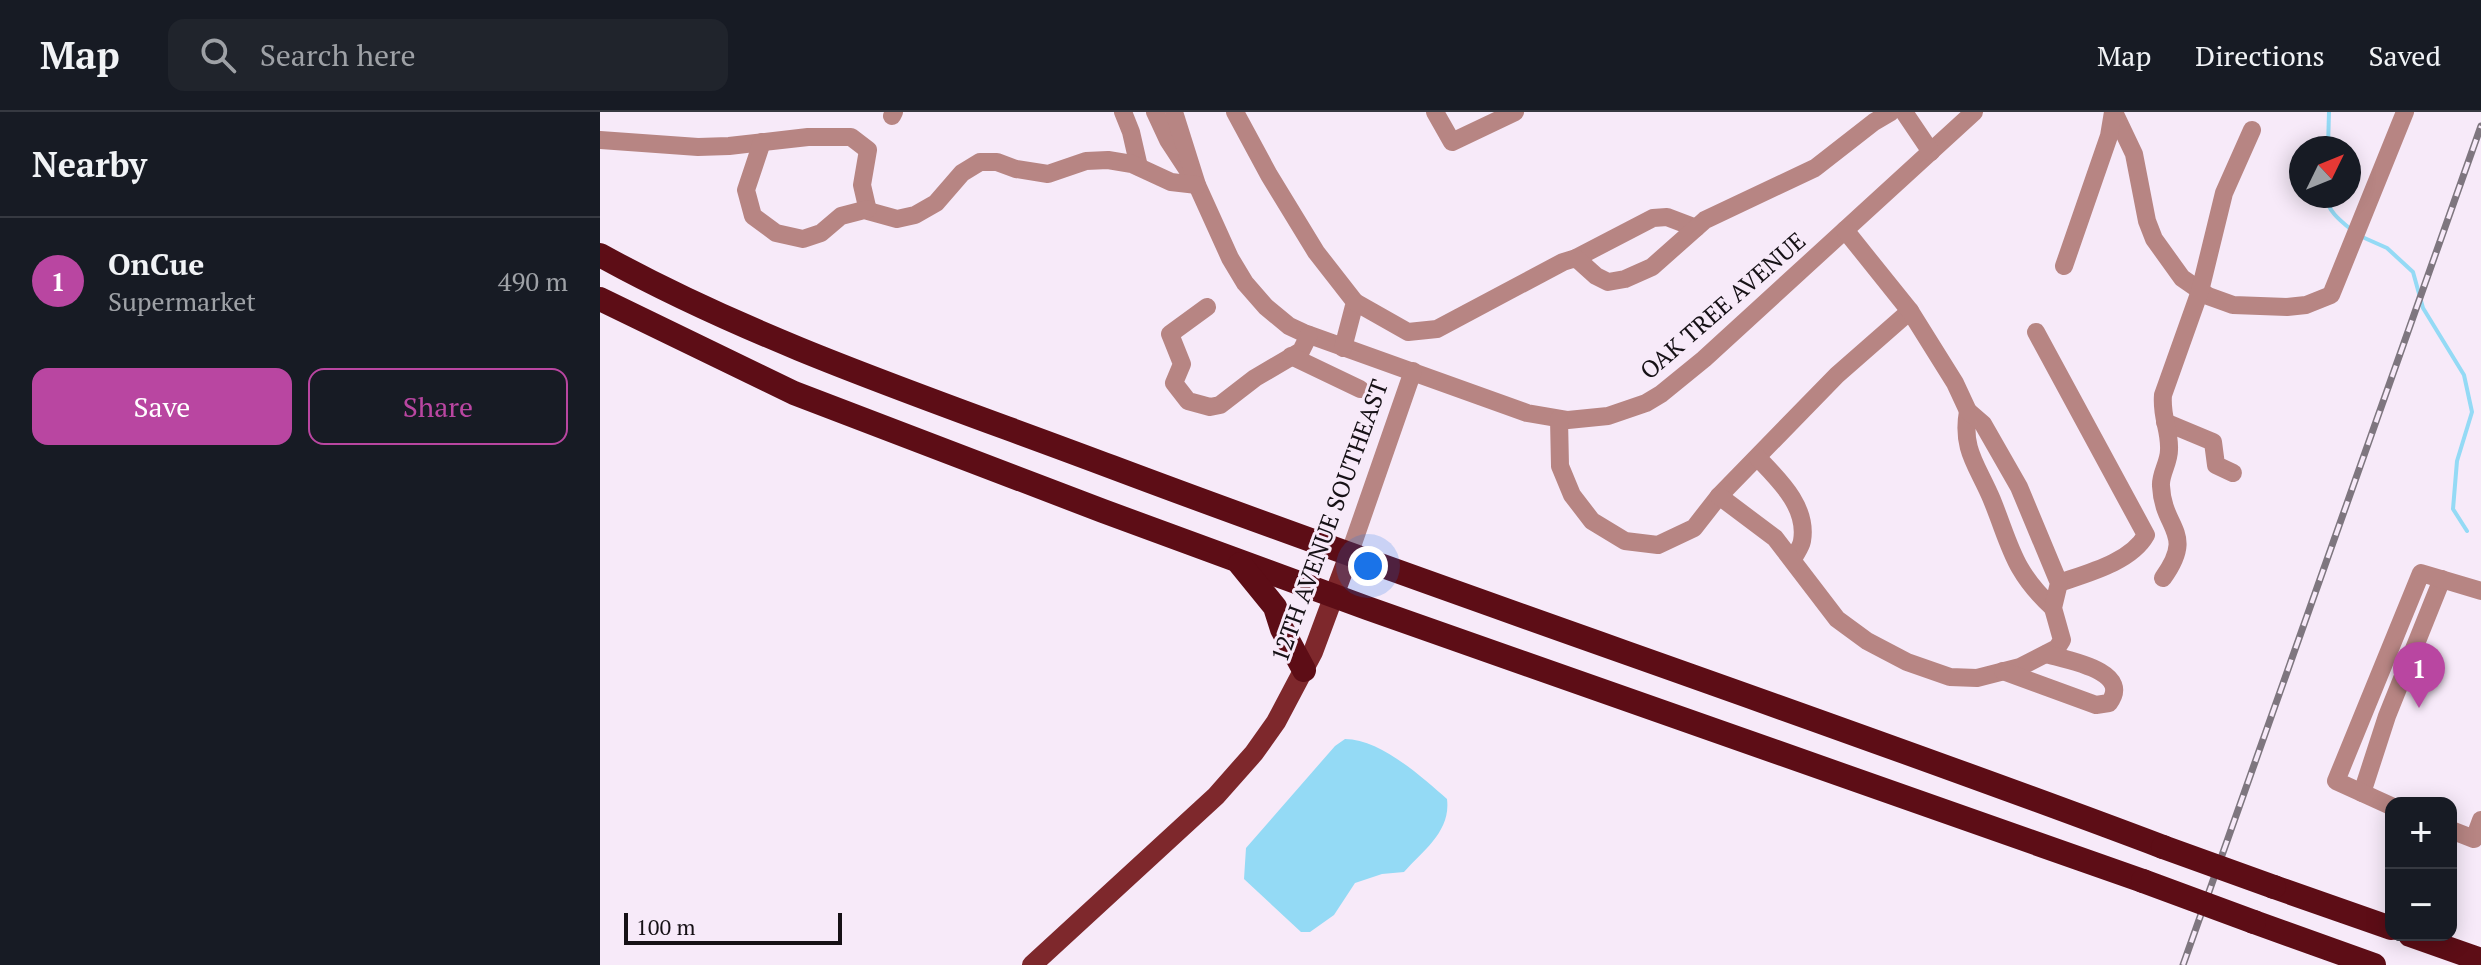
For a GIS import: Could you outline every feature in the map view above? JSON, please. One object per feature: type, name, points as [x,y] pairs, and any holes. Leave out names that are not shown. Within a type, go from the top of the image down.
[{"type":"highway","points":[[600,255],[797,348],[1349,555],[2385,926]]},
{"type":"highway","points":[[600,299],[794,393],[1235,559],[2374,965]]},
{"type":"highway","points":[[1235,559],[1275,607],[1282,629],[1304,670]]},
{"type":"highway","points":[[2427,941],[2481,960]]},
{"type":"main road","name":"12TH AVENUE SOUTHEAST","points":[[1032,965],[1237,774],[1276,722],[1304,670],[1349,555]]},
{"type":"street","points":[[1123,112],[1139,167]]},
{"type":"street","points":[[1155,112],[1168,140],[1197,185]]},
{"type":"street","points":[[1174,112],[1197,185]]},
{"type":"street","points":[[1235,112],[1316,252],[1355,302],[1408,332],[1437,329],[1653,218],[1667,217],[1696,228]]},
{"type":"street","points":[[1435,112],[1452,142],[1515,112]]},
{"type":"street","points":[[1576,258],[1608,282],[1625,279],[1652,267],[1705,220],[1815,168],[1891,112]]},
{"type":"street","points":[[1904,112],[1931,152]]},
{"type":"street","name":"OAK TREE AVENUE","points":[[1197,185],[1230,258],[1245,283],[1277,317],[1309,335],[1527,413],[1559,419],[1608,416],[1628,411],[1661,394],[1704,359],[1974,112]]},
{"type":"street","points":[[2064,266],[2109,136],[2113,112]]},
{"type":"street","points":[[2113,112],[2134,154],[2147,221],[2154,239],[2182,278],[2200,291],[2233,305],[2287,307],[2306,305],[2331,295],[2405,112]]},
{"type":"street","points":[[2163,578],[2176,559],[2179,542],[2162,500],[2160,481],[2169,456],[2169,435],[2162,413],[2163,395],[2200,291],[2224,193],[2252,130]]},
{"type":"street","points":[[600,140],[698,147],[808,137],[851,137],[868,150],[862,185],[868,209]]},
{"type":"street","points":[[762,142],[746,190],[753,216],[776,233],[803,239],[821,233],[841,216],[868,209],[897,219],[915,215],[936,203],[962,173],[980,162],[997,162],[1016,169],[1048,174],[1086,161],[1108,160],[1139,167],[1171,182],[1197,185]]},
{"type":"street","points":[[1719,496],[1775,538],[1837,619],[1867,641],[1907,662],[1950,677],[1977,678],[2020,667],[2057,648],[2062,640],[2053,608],[2059,583],[2019,487],[1983,424],[1968,411],[1955,383],[1910,311],[1845,230]]},
{"type":"street","points":[[1343,348],[1355,302]]},
{"type":"street","points":[[1207,307],[1170,334],[1182,364],[1174,383],[1188,401],[1210,407],[1220,405],[1255,378],[1301,351],[1309,335]]},
{"type":"street","points":[[1559,419],[1560,466],[1572,495],[1592,521],[1625,541],[1658,545],[1694,528],[1719,496],[1837,375],[1910,311]]},
{"type":"street","points":[[2036,332],[2146,535],[2140,546],[2102,567],[2059,583]]},
{"type":"street","points":[[1291,356],[1360,389]]},
{"type":"street","name":"12TH AVENUE SOUTHEAST","points":[[1349,555],[1413,371]]},
{"type":"street","points":[[1968,411],[1964,431],[1971,458],[1991,497],[2015,563],[2053,608]]},
{"type":"street","points":[[2165,422],[2213,442],[2216,465],[2233,473]]},
{"type":"street","points":[[1758,458],[1791,496],[1800,516],[1802,541],[1793,559]]},
{"type":"street","points":[[2385,803],[2336,781],[2421,573],[2481,591]]},
{"type":"street","points":[[2362,793],[2387,716],[2442,579]]},
{"type":"street","points":[[2003,671],[2096,705],[2109,703],[2114,697],[2114,685],[2107,675],[2046,654]]},
{"type":"street","points":[[2457,832],[2477,840],[2481,820]]},
{"type":"water","points":[[1345,739],[1372,745],[1386,752],[1425,780],[1447,799],[1445,821],[1434,839],[1404,872],[1382,874],[1355,883],[1334,915],[1310,932],[1301,932],[1244,879],[1246,848],[1335,746]]},
{"type":"waterway","points":[[2328,136],[2329,112]]},
{"type":"waterway","points":[[2330,208],[2353,231]]},
{"type":"waterway","points":[[2360,236],[2387,248],[2413,272],[2423,308],[2464,375],[2472,412],[2457,461],[2453,509],[2467,531]]},
{"type":"railway","points":[[2183,965],[2481,126]]},
{"type":"place","name":"OnCue","points":[[2419,708]]}]
